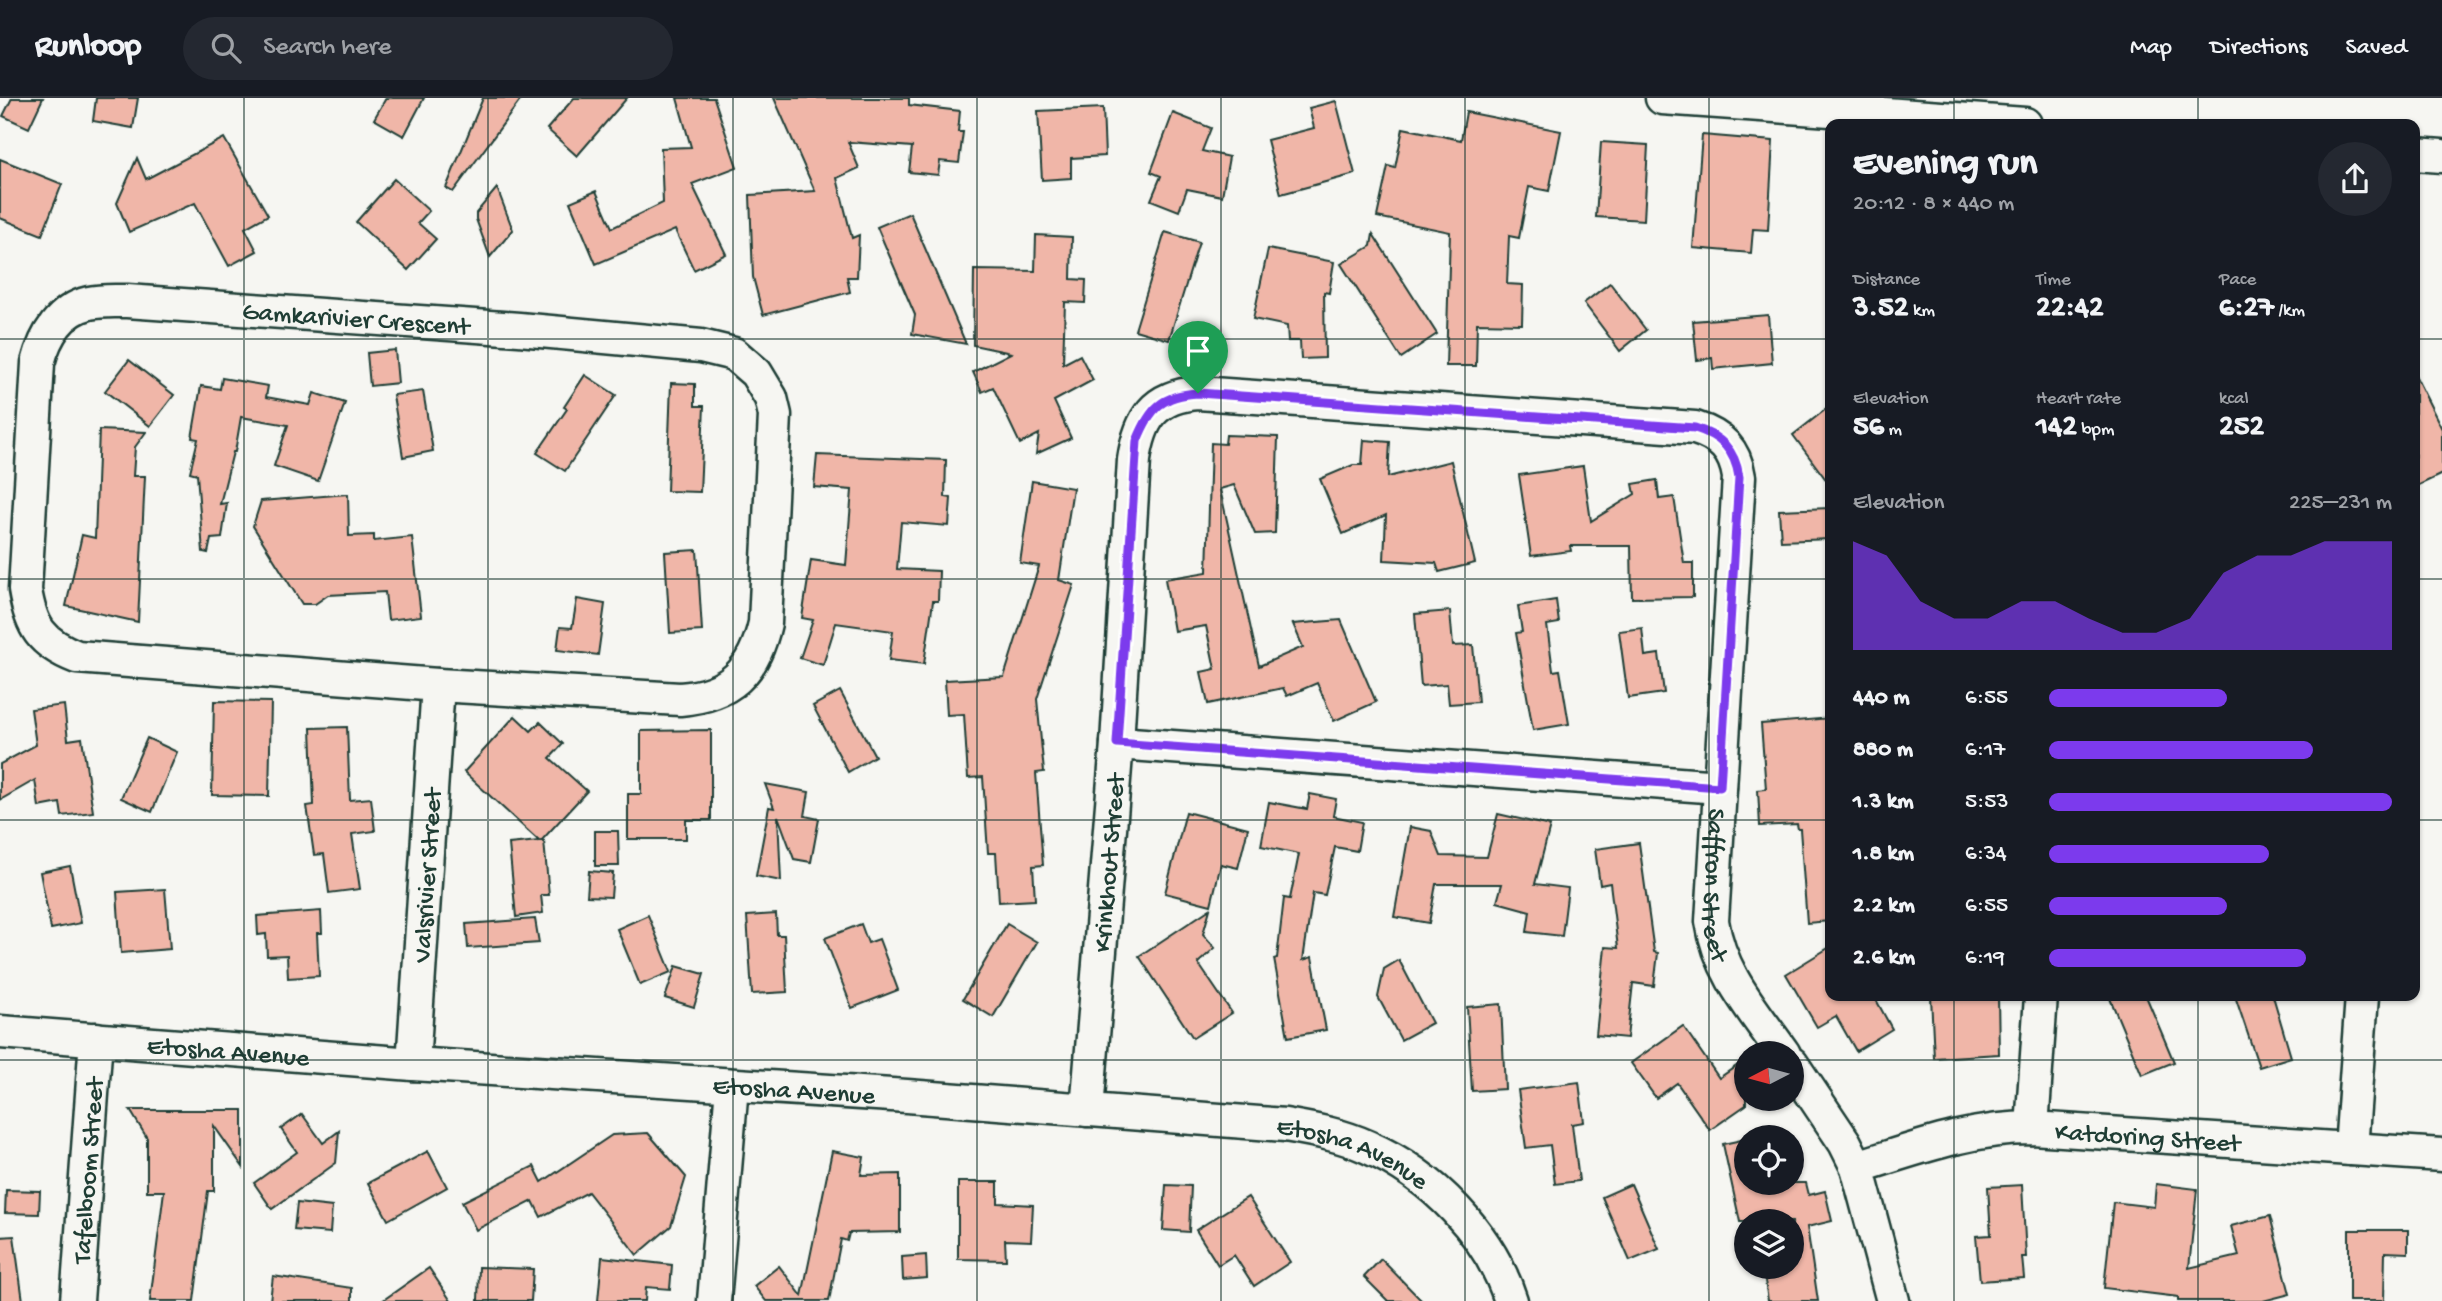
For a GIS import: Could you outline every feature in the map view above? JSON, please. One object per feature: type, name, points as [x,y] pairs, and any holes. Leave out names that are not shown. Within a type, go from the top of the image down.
[{"type":"street","points":[[1662,98],[1955,119]]},
{"type":"street","points":[[2420,154],[2442,156]]},
{"type":"street","name":"Gamkarivier Crescent","points":[[128,301],[519,329],[701,346],[734,355],[756,373],[771,398],[775,415],[765,623],[759,648],[751,664],[739,677],[720,690],[701,697],[680,699],[438,685],[77,657],[61,651],[43,638],[30,615],[25,590],[28,524],[38,363],[49,333],[61,318],[72,309],[90,303],[128,301]]},
{"type":"street","name":"Krinkhout Street","points":[[1087,1110],[1117,743],[1137,441],[1154,408],[1171,398],[1198,393],[1695,428],[1715,436],[1729,449]]},
{"type":"street","name":"Saffron Street","points":[[1729,449],[1737,464],[1739,477],[1712,921],[1716,943],[1727,971],[1775,1041]]},
{"type":"street","name":"Valsrivier Street","points":[[413,1064],[438,685]]},
{"type":"street","points":[[1117,743],[1720,787]]},
{"type":"street","points":[[2032,1128],[2041,1001]]},
{"type":"street","points":[[2351,1149],[2362,1001]]},
{"type":"street","name":"Etosha Avenue","points":[[0,1032],[413,1064],[1285,1125],[1324,1132],[1368,1147],[1404,1165],[1448,1202],[1474,1231],[1511,1301]]},
{"type":"street","name":"Tafelboom Street","points":[[77,1301],[96,1039]]},
{"type":"street","points":[[1804,1082],[1839,1134],[1857,1167],[1893,1301]]},
{"type":"street","points":[[714,1301],[732,1086]]},
{"type":"street","name":"Katdoring Street","points":[[1857,1167],[1973,1132],[2006,1128],[2442,1155]]},
{"type":"building","points":[[12,98],[43,98],[29,128],[3,116]]},
{"type":"building","points":[[96,98],[138,98],[133,128],[93,121]]},
{"type":"building","points":[[386,98],[424,98],[404,136],[374,119]]},
{"type":"building","points":[[483,98],[522,98],[453,192],[446,188]]},
{"type":"building","points":[[574,98],[627,98],[577,156],[547,129]]},
{"type":"building","points":[[677,98],[714,98],[737,167],[692,184],[726,254],[694,270],[675,230],[596,264],[570,202],[596,191],[612,228],[663,203],[661,148],[691,147]]},
{"type":"building","points":[[774,98],[909,98],[909,105],[960,111],[958,132],[963,132],[959,163],[940,161],[938,175],[909,172],[912,147],[848,142],[859,168],[837,178],[852,238],[859,235],[857,277],[847,277],[850,292],[763,315],[753,277],[750,195],[815,191]]},
{"type":"building","points":[[1336,101],[1355,174],[1281,194],[1267,140],[1314,128],[1309,108]]},
{"type":"building","points":[[1103,108],[1105,156],[1071,158],[1071,178],[1042,180],[1038,111]]},
{"type":"building","points":[[1466,112],[1561,131],[1549,191],[1529,187],[1519,238],[1509,236],[1507,284],[1523,285],[1522,324],[1477,323],[1476,366],[1446,366],[1450,232],[1377,217],[1388,166],[1395,168],[1403,128],[1461,140]]},
{"type":"building","points":[[1173,113],[1211,128],[1202,151],[1229,157],[1222,196],[1187,189],[1179,211],[1151,200],[1161,176],[1151,172]]},
{"type":"building","points":[[1702,135],[1773,141],[1768,230],[1753,229],[1751,253],[1693,248]]},
{"type":"building","points":[[224,138],[268,215],[245,228],[257,251],[229,266],[195,203],[129,232],[117,203],[137,158],[146,179]]},
{"type":"building","points":[[1601,142],[1648,145],[1644,220],[1596,217]]},
{"type":"building","points":[[0,159],[62,184],[42,235],[0,218]]},
{"type":"building","points":[[394,179],[429,211],[418,223],[436,239],[408,270],[356,222]]},
{"type":"building","points":[[497,188],[513,230],[490,257],[476,213]]},
{"type":"building","points":[[910,213],[966,344],[912,334],[915,315],[877,227]]},
{"type":"building","points":[[1165,232],[1199,242],[1169,340],[1135,330]]},
{"type":"building","points":[[1373,234],[1437,334],[1401,358],[1341,264],[1371,246]]},
{"type":"building","points":[[1036,235],[1072,237],[1071,279],[1086,280],[1085,303],[1065,302],[1063,364],[1080,355],[1093,380],[1054,401],[1071,438],[1036,454],[1039,434],[1020,444],[993,387],[982,392],[973,372],[1011,353],[973,345],[974,270],[1035,271]]},
{"type":"building","points":[[1268,249],[1334,262],[1329,293],[1324,292],[1325,358],[1301,359],[1300,341],[1288,341],[1287,326],[1253,319]]},
{"type":"building","points":[[1610,283],[1646,330],[1620,351],[1584,303]]},
{"type":"building","points":[[1768,315],[1772,363],[1713,369],[1712,358],[1697,360],[1693,321]]},
{"type":"building","points":[[395,350],[398,383],[370,386],[367,353]]},
{"type":"building","points":[[129,360],[174,395],[150,426],[105,391]]},
{"type":"building","points":[[585,375],[616,395],[565,471],[537,453],[567,409],[564,407]]},
{"type":"building","points":[[222,378],[268,386],[266,397],[310,405],[314,393],[345,403],[318,481],[274,466],[288,425],[241,417],[235,452],[220,504],[227,503],[222,538],[211,539],[208,553],[203,552],[197,474],[190,472],[198,439],[192,438],[201,386],[220,389]]},
{"type":"building","points":[[671,383],[695,384],[695,406],[704,406],[700,492],[667,491]]},
{"type":"building","points":[[2420,385],[2442,429],[2442,474],[2420,485]]},
{"type":"building","points":[[423,391],[433,451],[403,457],[393,395]]},
{"type":"building","points":[[1825,410],[1825,478],[1793,435]]},
{"type":"building","points":[[99,430],[146,432],[135,447],[133,476],[145,476],[138,622],[66,606],[82,535],[95,538]]},
{"type":"building","points":[[1226,435],[1278,437],[1275,533],[1255,534],[1234,485],[1220,489],[1259,666],[1303,647],[1293,624],[1341,620],[1376,702],[1334,721],[1317,683],[1287,696],[1283,688],[1208,704],[1201,672],[1215,669],[1206,626],[1174,631],[1165,579],[1207,572],[1211,443],[1225,444]]},
{"type":"building","points":[[1364,440],[1390,442],[1388,477],[1451,461],[1475,563],[1439,572],[1436,563],[1384,560],[1386,515],[1343,534],[1320,479],[1353,465],[1362,465]]},
{"type":"building","points":[[817,455],[946,460],[945,497],[951,498],[949,526],[901,522],[897,569],[939,571],[938,601],[933,601],[924,664],[889,660],[893,631],[836,623],[823,665],[800,658],[813,620],[802,618],[811,560],[846,565],[852,490],[814,487]]},
{"type":"building","points":[[1583,466],[1591,521],[1635,494],[1633,484],[1657,480],[1659,499],[1674,497],[1684,563],[1693,563],[1693,597],[1632,598],[1631,546],[1570,546],[1571,551],[1531,556],[1519,475]]},
{"type":"building","points":[[1032,481],[1073,488],[1059,580],[1074,585],[1037,699],[1044,772],[1036,773],[1043,865],[1033,866],[1035,900],[999,902],[996,853],[988,853],[983,777],[968,778],[964,714],[947,715],[945,680],[1004,677],[1039,566],[1020,563]]},
{"type":"building","points":[[348,494],[349,536],[374,535],[374,541],[412,537],[421,616],[388,620],[385,592],[328,595],[315,604],[302,604],[253,526],[261,501]]},
{"type":"building","points":[[1825,508],[1825,539],[1781,541],[1779,510]]},
{"type":"building","points":[[697,550],[702,631],[670,633],[665,552]]},
{"type":"building","points":[[577,599],[605,604],[598,655],[557,650],[560,627],[572,628]]},
{"type":"building","points":[[1556,600],[1559,623],[1547,625],[1553,671],[1560,670],[1569,724],[1533,730],[1516,633],[1522,632],[1518,606]]},
{"type":"building","points":[[1450,611],[1453,646],[1473,645],[1478,702],[1449,704],[1447,684],[1421,686],[1415,614]]},
{"type":"building","points":[[1642,628],[1645,656],[1659,654],[1664,693],[1628,698],[1619,631]]},
{"type":"building","points":[[840,691],[875,756],[848,772],[813,706]]},
{"type":"building","points":[[214,701],[271,702],[269,796],[212,795]]},
{"type":"building","points":[[64,705],[68,740],[82,738],[93,812],[62,816],[60,803],[39,807],[35,780],[0,800],[0,764],[36,745],[31,709]]},
{"type":"building","points":[[515,716],[531,731],[540,722],[563,744],[550,758],[587,791],[541,841],[544,841],[549,895],[541,895],[543,913],[516,917],[509,844],[539,841],[464,772]]},
{"type":"building","points":[[1825,718],[1825,921],[1807,923],[1800,829],[1797,824],[1760,826],[1758,790],[1766,789],[1761,724]]},
{"type":"building","points":[[347,727],[350,800],[371,798],[375,831],[352,834],[360,889],[329,893],[324,854],[314,855],[307,806],[314,805],[311,728]]},
{"type":"building","points":[[711,730],[711,820],[686,820],[686,839],[628,839],[628,794],[641,794],[641,731]]},
{"type":"building","points":[[147,738],[177,752],[152,812],[121,798]]},
{"type":"building","points":[[765,784],[809,792],[805,816],[819,819],[811,862],[794,859],[778,816],[781,881],[756,876],[769,807],[774,808]]},
{"type":"building","points":[[1310,794],[1336,799],[1333,816],[1362,822],[1357,851],[1335,847],[1325,895],[1313,893],[1303,960],[1312,957],[1326,1030],[1288,1037],[1274,959],[1277,958],[1284,898],[1290,899],[1299,854],[1261,846],[1269,802],[1307,809]]},
{"type":"building","points":[[1186,812],[1248,828],[1238,868],[1221,864],[1211,905],[1165,893]]},
{"type":"building","points":[[1498,814],[1550,826],[1535,884],[1568,888],[1562,936],[1527,932],[1530,911],[1497,902],[1502,884],[1436,884],[1429,923],[1394,917],[1410,827],[1431,831],[1441,856],[1487,857]]},
{"type":"building","points":[[595,831],[618,831],[619,866],[595,866]]},
{"type":"building","points":[[1639,843],[1654,952],[1658,953],[1654,986],[1633,983],[1627,1038],[1596,1035],[1605,947],[1618,948],[1610,883],[1600,885],[1595,849]]},
{"type":"building","points":[[70,866],[81,923],[51,929],[40,872]]},
{"type":"building","points":[[589,871],[613,873],[611,897],[587,896]]},
{"type":"building","points":[[165,889],[170,949],[121,953],[117,892]]},
{"type":"building","points":[[1210,909],[1203,934],[1215,948],[1198,963],[1232,1013],[1193,1038],[1139,956]]},
{"type":"building","points":[[321,911],[322,933],[317,933],[319,976],[288,978],[287,955],[267,956],[266,934],[258,935],[257,916]]},
{"type":"building","points":[[776,914],[777,935],[784,935],[787,992],[752,994],[747,916]]},
{"type":"building","points":[[648,915],[671,972],[640,985],[617,929]]},
{"type":"building","points":[[535,919],[539,943],[468,948],[466,924]]},
{"type":"building","points":[[861,924],[868,943],[879,939],[898,990],[852,1008],[825,938]]},
{"type":"building","points":[[1007,924],[1037,942],[993,1017],[963,999]]},
{"type":"building","points":[[1825,950],[1825,1001],[1877,1001],[1892,1029],[1856,1051],[1836,1016],[1817,1027],[1786,974]]},
{"type":"building","points":[[1399,960],[1432,1023],[1401,1040],[1378,997],[1384,969]]},
{"type":"building","points":[[676,966],[704,974],[694,1007],[665,998]]},
{"type":"building","points":[[1931,1001],[1998,1001],[1999,1054],[1934,1058]]},
{"type":"building","points":[[2111,1001],[2148,1001],[2174,1062],[2142,1075]]},
{"type":"building","points":[[2237,1001],[2274,1001],[2291,1057],[2259,1067]]},
{"type":"building","points":[[1501,1004],[1505,1089],[1472,1091],[1467,1007]]},
{"type":"building","points":[[1683,1026],[1719,1078],[1734,1068],[1734,1111],[1737,1111],[1710,1130],[1677,1083],[1656,1098],[1631,1063]]},
{"type":"building","points":[[1579,1082],[1584,1122],[1572,1124],[1579,1181],[1555,1184],[1550,1145],[1526,1148],[1518,1090]]},
{"type":"building","points":[[130,1110],[243,1110],[243,1167],[214,1126],[214,1191],[208,1191],[194,1301],[150,1301],[164,1191],[147,1191],[147,1138]]},
{"type":"building","points":[[302,1114],[323,1143],[339,1131],[336,1163],[272,1209],[254,1183],[297,1152],[281,1129]]},
{"type":"building","points":[[648,1133],[686,1177],[671,1226],[637,1255],[588,1192],[541,1217],[533,1201],[476,1230],[462,1202],[534,1166],[542,1182],[612,1135]]},
{"type":"building","points":[[1734,1142],[1734,1194],[1723,1144]]},
{"type":"building","points":[[428,1151],[447,1187],[388,1220],[368,1183]]},
{"type":"building","points":[[832,1151],[864,1157],[861,1175],[900,1174],[900,1232],[849,1233],[847,1241],[841,1239],[829,1301],[766,1301],[754,1286],[779,1266],[802,1296]]},
{"type":"building","points":[[958,1182],[998,1182],[998,1203],[1033,1205],[1031,1241],[1005,1240],[1006,1260],[958,1259]]},
{"type":"building","points":[[1804,1183],[1809,1195],[1825,1191],[1832,1221],[1807,1227],[1818,1301],[1768,1301],[1765,1279],[1804,1279],[1804,1209],[1737,1209],[1734,1195],[1804,1195]]},
{"type":"building","points":[[1631,1184],[1659,1249],[1630,1261],[1602,1197]]},
{"type":"building","points":[[2156,1184],[2197,1189],[2189,1268],[2239,1256],[2231,1226],[2270,1216],[2290,1294],[2263,1301],[2178,1301],[2178,1297],[2104,1288],[2113,1202],[2154,1207]]},
{"type":"building","points":[[1166,1185],[1191,1186],[1189,1232],[1163,1230]]},
{"type":"building","points":[[2022,1185],[2026,1257],[2022,1257],[2024,1278],[1980,1281],[1976,1236],[1991,1235],[1988,1187]]},
{"type":"building","points":[[6,1190],[40,1191],[39,1214],[5,1213]]},
{"type":"building","points":[[1248,1197],[1290,1262],[1254,1286],[1234,1255],[1218,1265],[1196,1230]]},
{"type":"building","points":[[297,1203],[332,1207],[330,1233],[294,1230]]},
{"type":"building","points":[[2349,1230],[2408,1230],[2408,1253],[2385,1252],[2384,1301],[2349,1301]]},
{"type":"building","points":[[14,1236],[23,1301],[0,1301],[0,1237]]},
{"type":"building","points":[[926,1255],[927,1278],[903,1280],[902,1257]]},
{"type":"building","points":[[602,1257],[672,1265],[670,1289],[646,1287],[645,1301],[598,1301]]},
{"type":"building","points":[[1381,1259],[1422,1301],[1388,1301],[1364,1277]]},
{"type":"building","points":[[479,1267],[533,1269],[531,1301],[478,1301]]},
{"type":"building","points":[[429,1268],[451,1301],[382,1301]]},
{"type":"building","points":[[273,1276],[352,1288],[352,1301],[270,1301]]},
{"type":"route","points":[[1198,393],[1695,428],[1706,431],[1723,442],[1734,455],[1739,477],[1720,787],[1117,743],[1137,441],[1149,416],[1160,403],[1184,394],[1198,393]]}]
